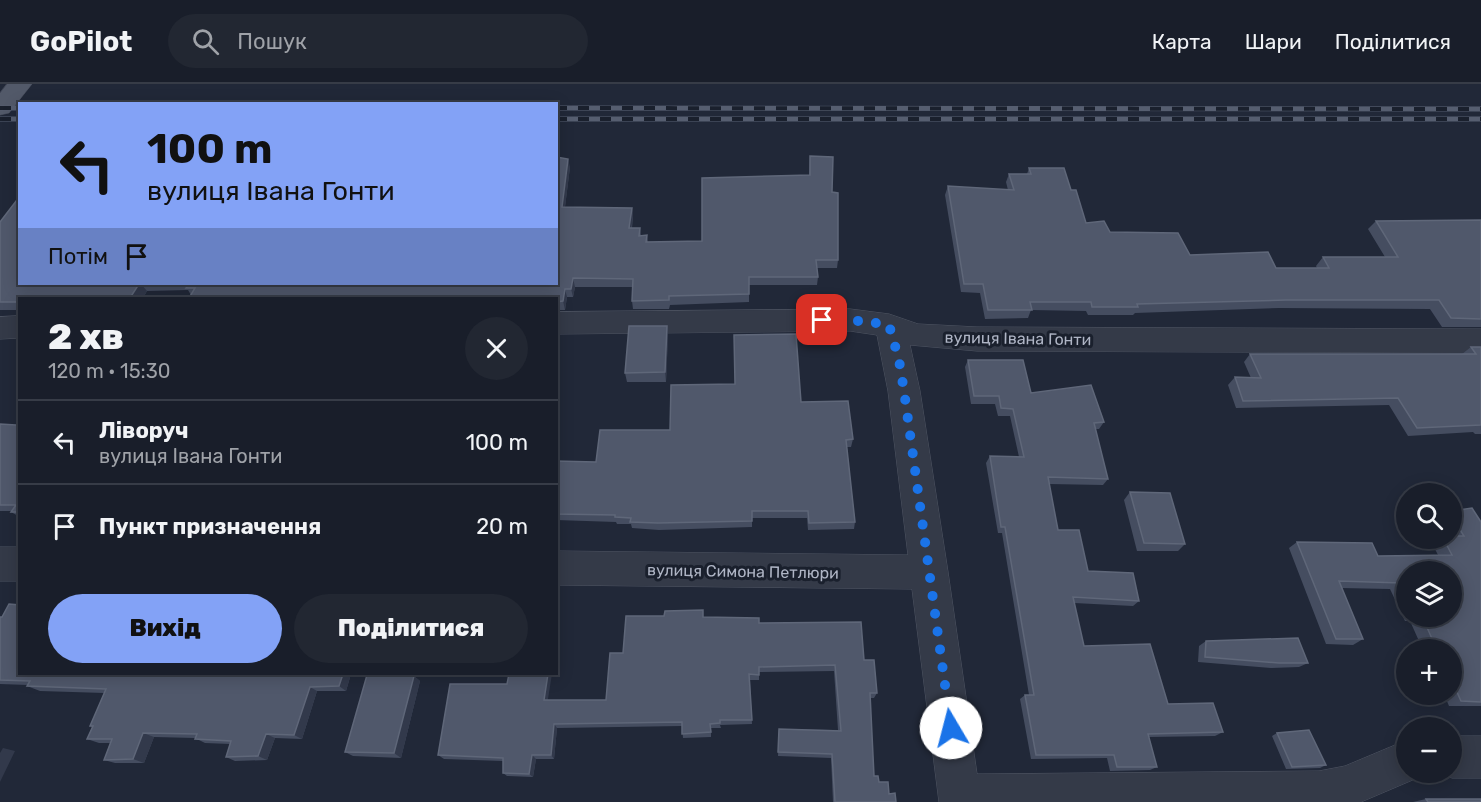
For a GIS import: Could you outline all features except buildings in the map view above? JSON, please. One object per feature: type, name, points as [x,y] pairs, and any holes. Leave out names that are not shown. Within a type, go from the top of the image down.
[{"type":"main road","points":[[0,108],[20,84]]},
{"type":"street","name":"вулиця Івана Гонти","points":[[558,323],[850,320],[889,325],[916,335],[977,339],[1481,341]]},
{"type":"street","points":[[889,325],[902,374],[960,799],[1274,794],[1324,791],[1343,788],[1396,764]]},
{"type":"street","points":[[0,328],[18,327]]},
{"type":"street","points":[[0,564],[18,564]]},
{"type":"street","name":"вулиця Симона Петлюри","points":[[558,568],[930,572]]},
{"type":"street","points":[[1462,757],[1481,757]]},
{"type":"railway","points":[[0,108],[18,108]]},
{"type":"railway","points":[[558,108],[1481,109]]},
{"type":"railway","points":[[0,119],[18,119]]},
{"type":"railway","points":[[558,119],[1481,119]]},
{"type":"route","points":[[822,320],[872,321],[889,325],[899,360],[904,391],[951,728]]}]
